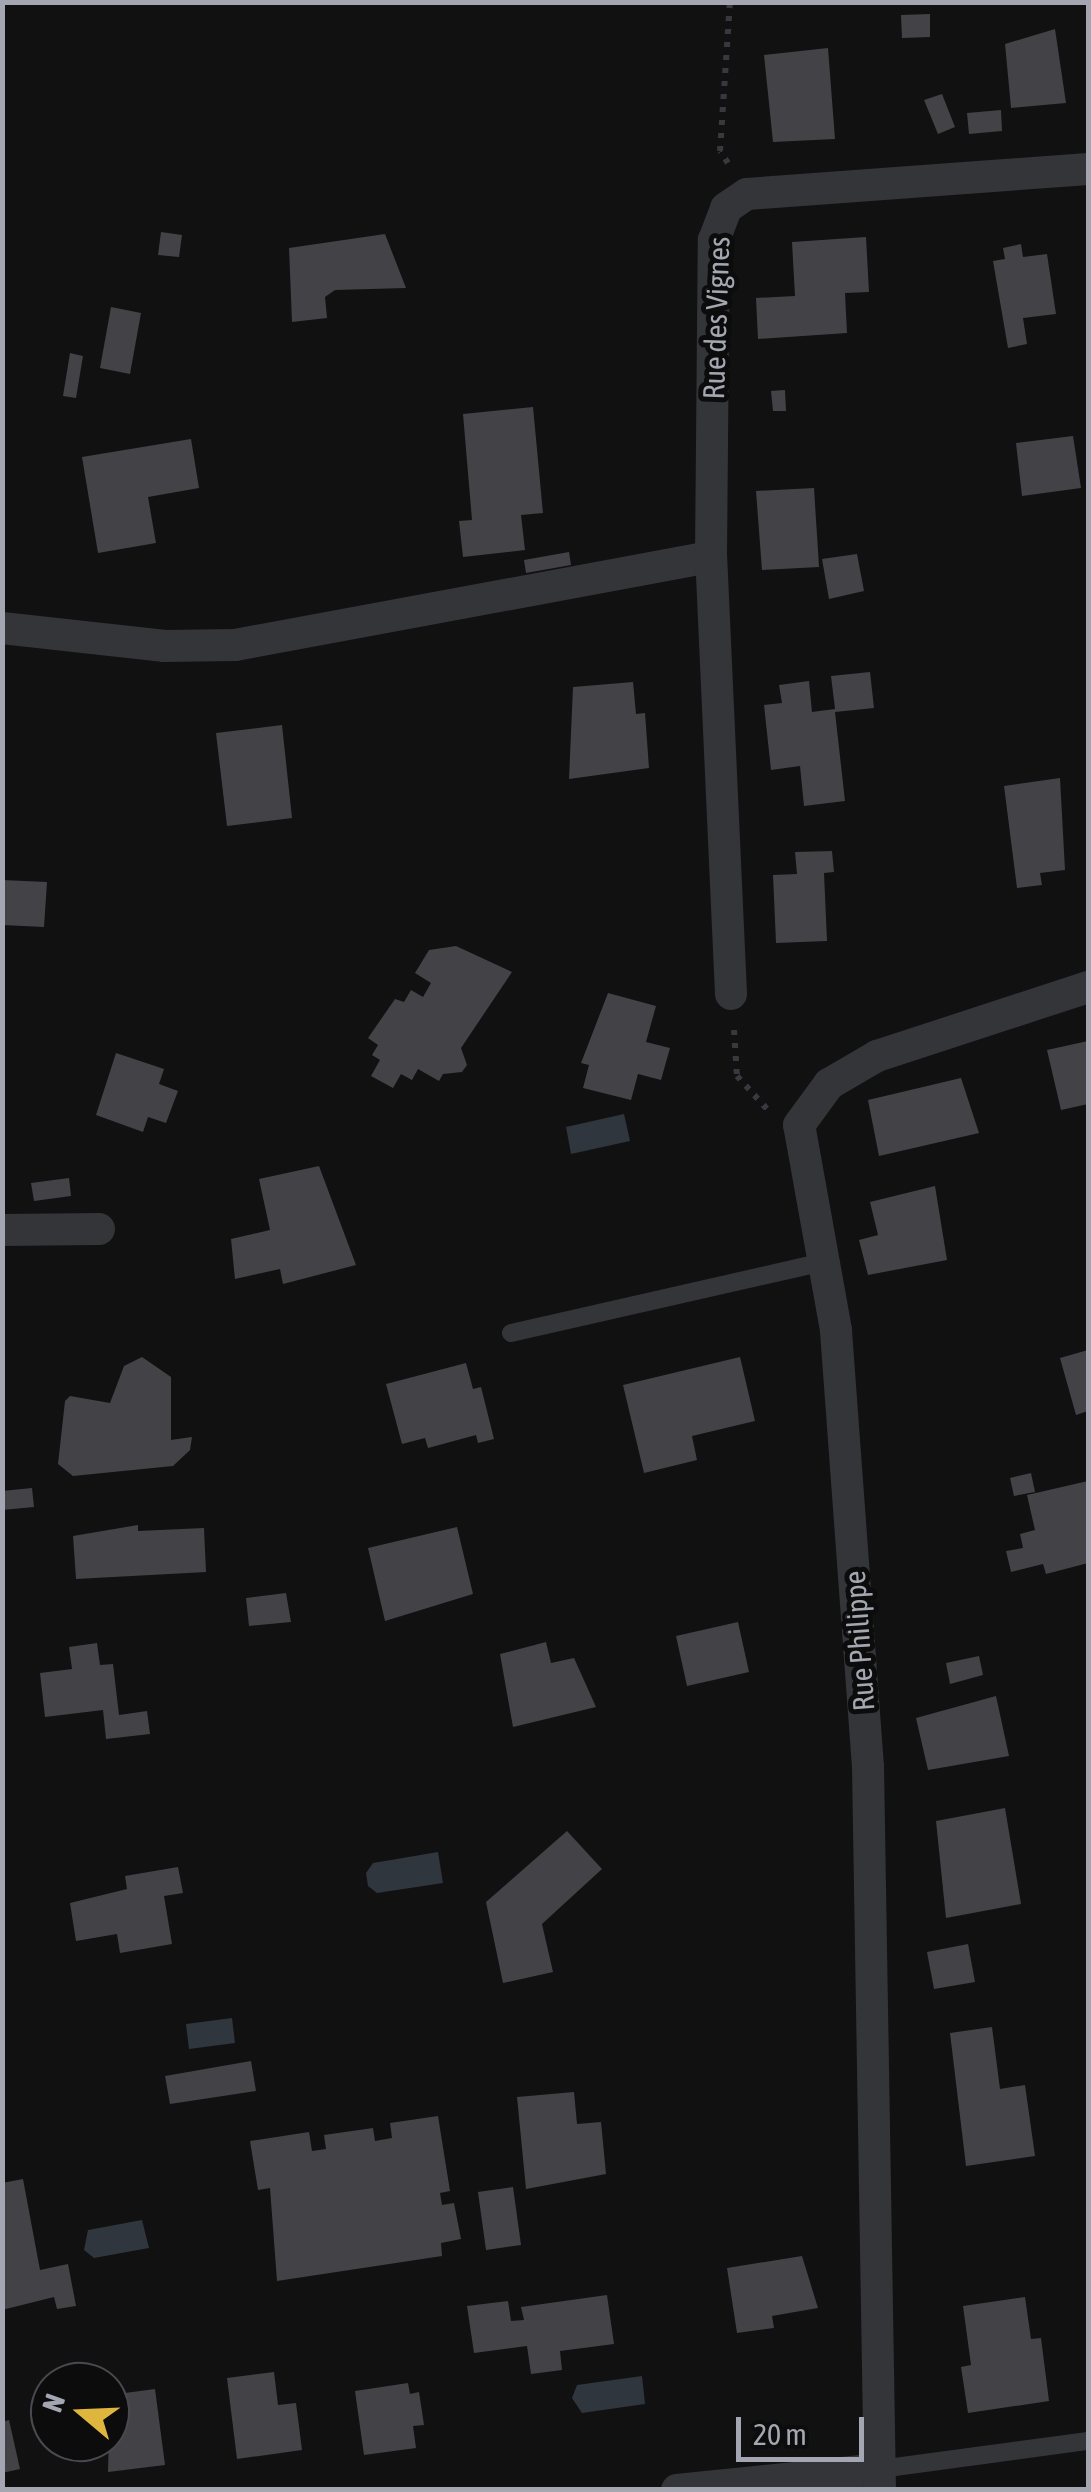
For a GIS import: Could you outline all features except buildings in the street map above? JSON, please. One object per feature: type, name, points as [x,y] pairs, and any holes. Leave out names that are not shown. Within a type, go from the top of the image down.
[{"type":"street","name":"Rue des Vignes","points":[[732,994],[710,557],[714,240],[726,208],[747,194],[1088,170]]},
{"type":"street","points":[[2,628],[134,644],[235,645],[710,557]]},
{"type":"street","points":[[799,1124],[829,1084],[877,1056],[1088,987]]},
{"type":"street","name":"Rue Philippe","points":[[799,1124],[836,1330],[868,1766],[880,2480]]},
{"type":"street","points":[[2,1230],[98,1229]]},
{"type":"street","points":[[677,2490],[880,2480]]},
{"type":"lane","points":[[510,1333],[824,1262]]},
{"type":"lane","points":[[880,2480],[1088,2441]]},
{"type":"path","points":[[730,2],[720,150],[747,194]]},
{"type":"path","points":[[732,994],[737,1076],[756,1104],[799,1124]]},
{"type":"shaded area","points":[[624,1114],[630,1141],[571,1154],[566,1127]]},
{"type":"shaded area","points":[[438,1852],[443,1883],[377,1893],[368,1886],[366,1873],[373,1863]]},
{"type":"shaded area","points":[[232,2018],[235,2043],[189,2049],[186,2024]]},
{"type":"shaded area","points":[[142,2220],[149,2248],[94,2258],[84,2250],[88,2230]]},
{"type":"shaded area","points":[[642,2376],[645,2404],[582,2413],[572,2398],[577,2385]]}]
